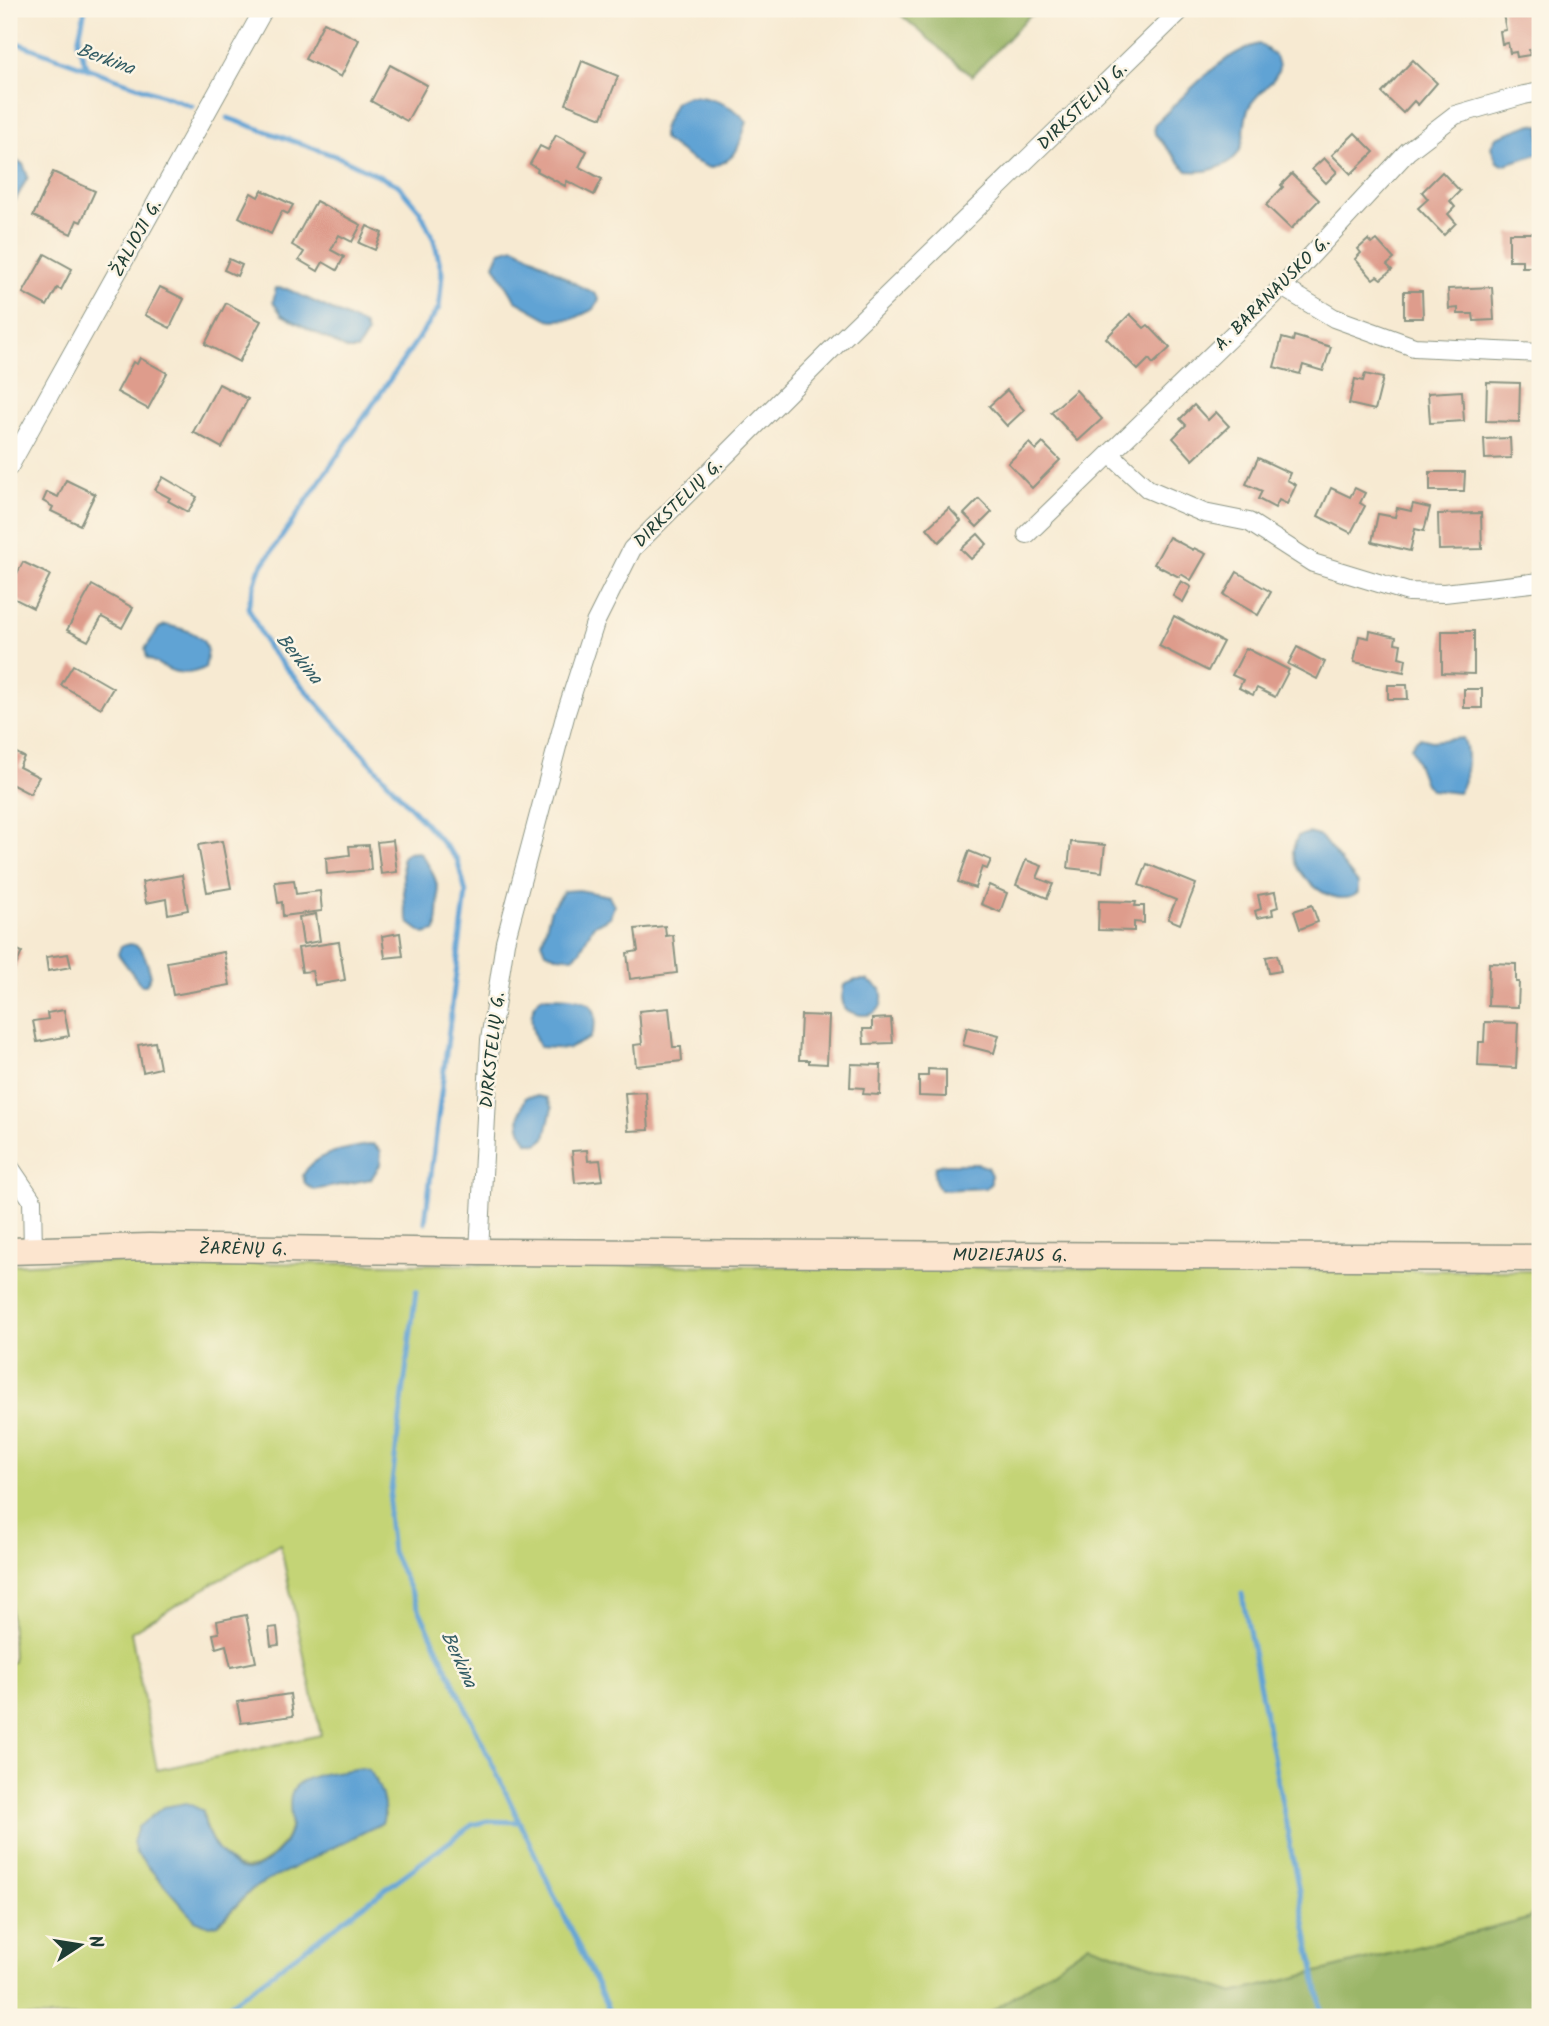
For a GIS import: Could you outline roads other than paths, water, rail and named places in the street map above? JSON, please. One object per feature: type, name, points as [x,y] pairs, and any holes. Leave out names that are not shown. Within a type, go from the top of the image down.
[{"type":"main road","name":"ŽARĖNŲ G.","points":[[21,1250],[149,1247],[479,1252]]},
{"type":"main road","name":"MUZIEJAUS G.","points":[[479,1252],[1540,1258]]},
{"type":"street","name":"ŽALIOJI G.","points":[[9,467],[264,9]]},
{"type":"street","name":"DIRKSTELIŲ G.","points":[[479,1252],[490,1040],[505,942],[566,713],[595,623],[632,549],[840,341],[1182,9]]},
{"type":"street","name":"A. BARANAUSKO G.","points":[[1027,534],[1282,287],[1408,151],[1455,115],[1540,92]]},
{"type":"street","points":[[1282,287],[1334,318],[1413,347],[1540,353]]},
{"type":"street","points":[[1110,454],[1148,489],[1204,513],[1250,522],[1313,563],[1408,592],[1444,593],[1540,582]]},
{"type":"street","points":[[9,1166],[32,1200],[21,1250]]},
{"type":"water","points":[[1259,44],[1272,53],[1278,62],[1279,70],[1249,107],[1240,150],[1230,161],[1217,168],[1187,171],[1155,134],[1154,125],[1216,66],[1244,49]]},
{"type":"water","points":[[688,96],[720,103],[736,111],[747,122],[739,146],[732,156],[710,168],[692,160],[663,139],[663,128],[675,102]]},
{"type":"water","points":[[1532,124],[1540,126],[1540,153],[1503,165],[1497,162],[1491,147],[1496,137]]},
{"type":"water","points":[[9,158],[23,164],[28,177],[9,206]]},
{"type":"water","points":[[514,247],[594,293],[599,299],[594,309],[573,319],[550,320],[516,301],[494,265],[500,251]]},
{"type":"water","points":[[276,288],[287,289],[364,325],[367,334],[357,350],[348,350],[282,315],[273,302]]},
{"type":"water","points":[[165,625],[190,632],[201,639],[207,650],[205,668],[188,673],[175,672],[147,658],[145,649],[159,628]]},
{"type":"water","points":[[1420,738],[1432,741],[1463,738],[1466,766],[1464,781],[1458,793],[1432,790],[1425,784],[1411,747]]},
{"type":"water","points":[[1309,833],[1321,837],[1358,883],[1358,893],[1338,898],[1327,895],[1308,881],[1295,862],[1293,852],[1298,836]]},
{"type":"water","points":[[419,852],[432,871],[439,898],[436,931],[424,934],[409,923],[405,909],[402,858],[407,853]]},
{"type":"water","points":[[579,890],[609,896],[614,905],[610,917],[593,926],[580,951],[573,957],[556,956],[546,952],[542,942],[551,909],[564,891]]},
{"type":"water","points":[[130,944],[139,947],[146,960],[151,975],[146,985],[141,985],[118,954],[121,946]]},
{"type":"water","points":[[856,980],[867,980],[881,989],[881,1006],[872,1014],[858,1014],[844,1008],[844,985]]},
{"type":"water","points":[[542,997],[576,999],[592,1007],[595,1024],[590,1038],[568,1049],[540,1047],[534,1035],[532,1014],[537,1001]]},
{"type":"water","points":[[526,1097],[547,1098],[552,1108],[545,1138],[538,1144],[527,1142],[519,1120]]},
{"type":"water","points":[[373,1144],[381,1151],[380,1165],[371,1179],[314,1190],[305,1184],[303,1175],[316,1160],[344,1149]]},
{"type":"water","points":[[944,1164],[978,1164],[987,1167],[991,1183],[986,1188],[940,1190],[934,1171],[935,1167]]},
{"type":"water","points":[[362,1768],[369,1770],[379,1788],[384,1803],[382,1823],[253,1888],[218,1924],[209,1926],[195,1920],[136,1853],[133,1842],[138,1827],[163,1807],[187,1803],[203,1811],[211,1840],[228,1860],[241,1869],[256,1868],[275,1855],[288,1836],[291,1825],[290,1802],[295,1787],[317,1775]]},
{"type":"waterway","points":[[85,9],[78,42],[87,69]]},
{"type":"waterway","name":"Berkina","points":[[9,40],[192,106]]},
{"type":"waterway","name":"Berkina","points":[[228,118],[341,158],[398,185],[420,211],[434,240],[442,273],[439,308],[259,570],[248,607],[268,648],[457,859],[466,893],[425,1222]]},
{"type":"waterway","name":"Berkina","points":[[416,1291],[388,1514],[392,1552],[612,2017]]},
{"type":"waterway","points":[[1242,1594],[1323,2017]]},
{"type":"waterway","points":[[213,2017],[472,1825],[487,1821],[519,1822]]}]
